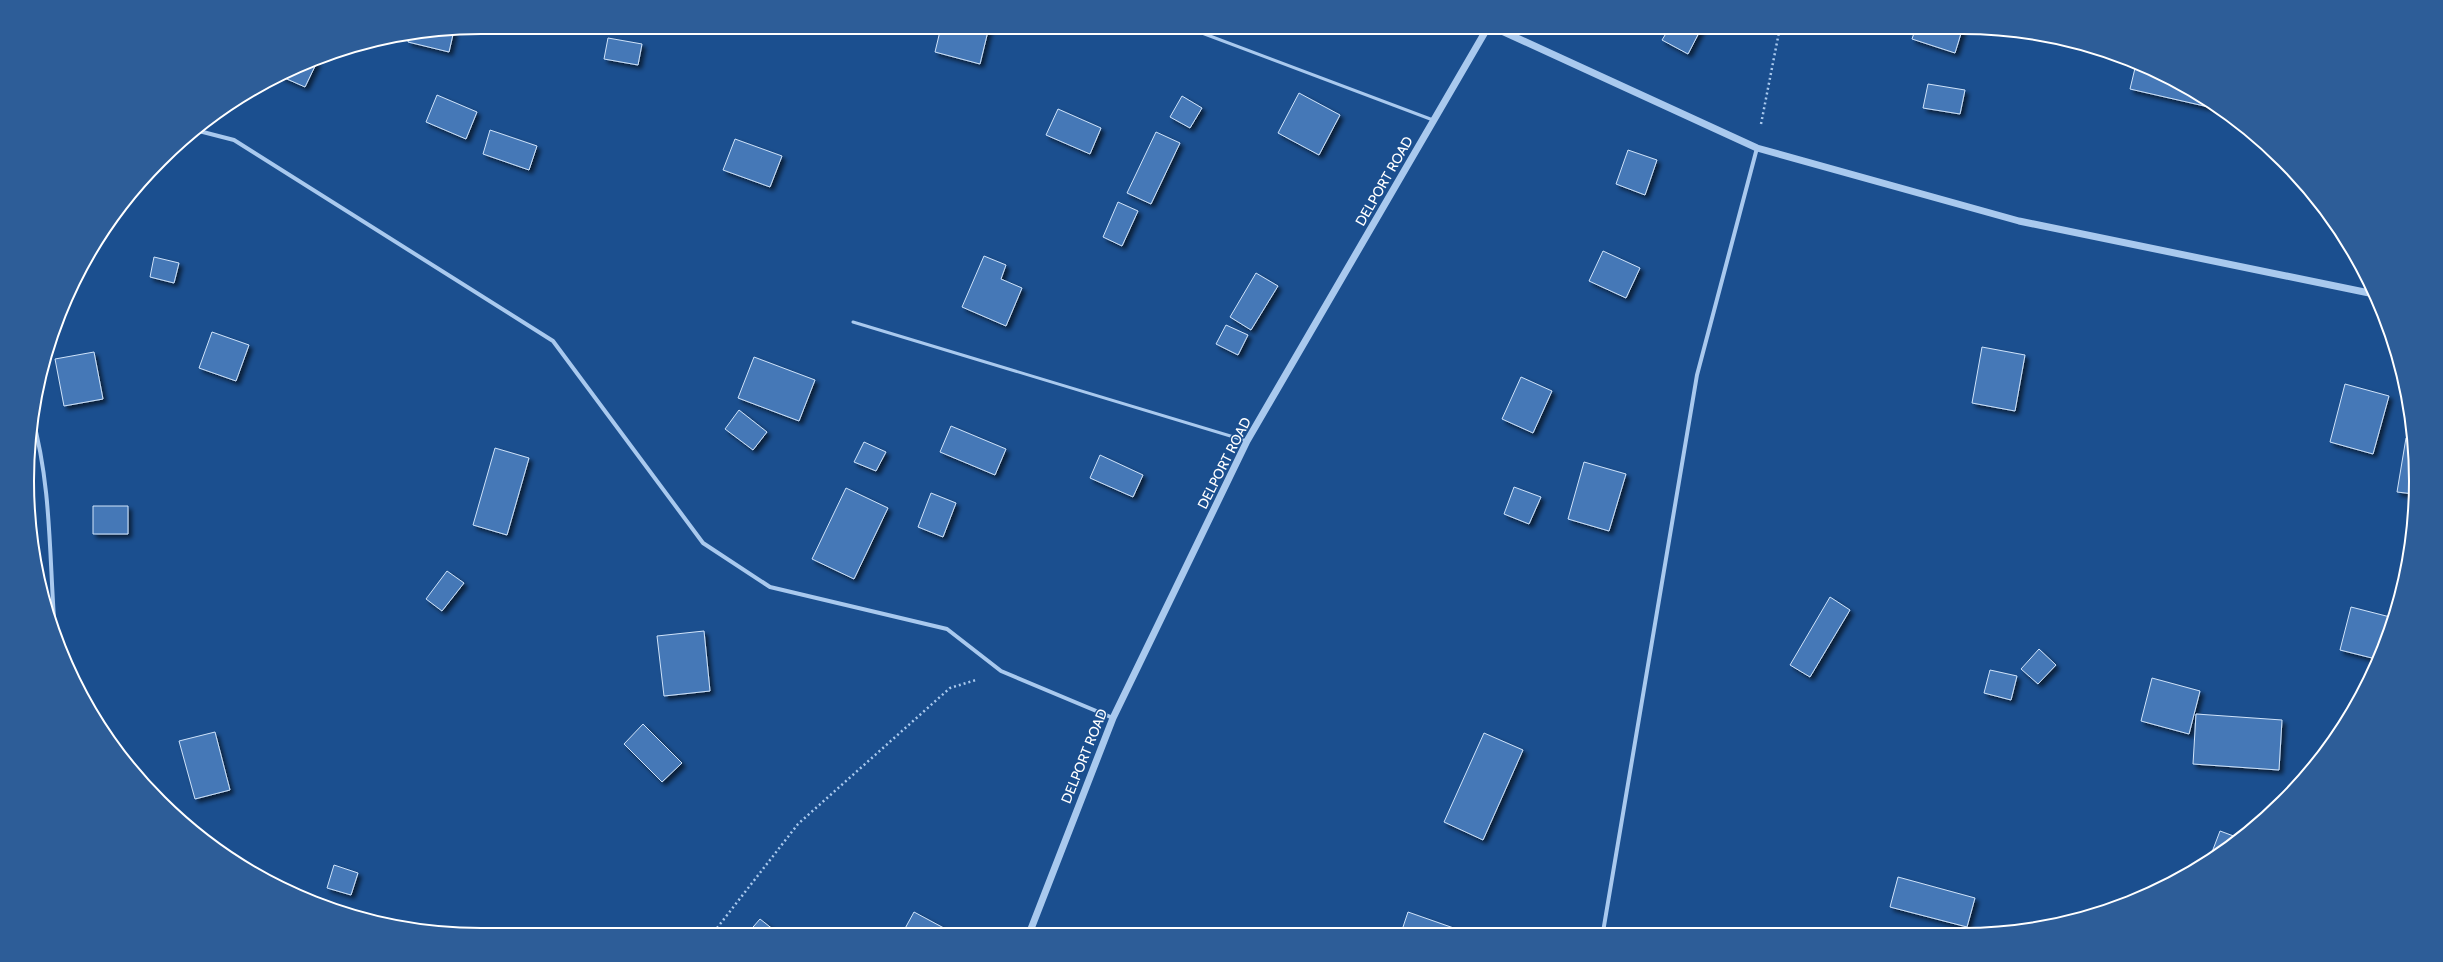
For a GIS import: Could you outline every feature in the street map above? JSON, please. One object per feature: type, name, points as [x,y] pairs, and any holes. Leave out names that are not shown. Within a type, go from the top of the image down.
[{"type":"street","name":"DELPORT ROAD","points":[[1031,928],[1113,718],[1247,441],[1484,34]]},
{"type":"street","points":[[1507,34],[1757,148],[2019,221],[2367,293]]},
{"type":"street","points":[[202,132],[234,140],[553,341],[703,543],[770,587],[948,629],[1001,671],[1113,718]]},
{"type":"street","points":[[1604,928],[1697,375],[1757,148]]},
{"type":"street","points":[[37,434],[42,452],[49,518],[54,612]]},
{"type":"lane","points":[[1205,34],[1434,120]]},
{"type":"lane","points":[[854,322],[1247,441]]},
{"type":"path","points":[[1757,148],[1779,34]]},
{"type":"path","points":[[717,928],[798,824],[950,688],[1001,671]]},
{"type":"building","points":[[939,34],[987,34],[980,64],[935,52]]},
{"type":"building","points":[[1666,34],[1698,34],[1688,54],[1662,40]]},
{"type":"building","points":[[1914,34],[1961,34],[1955,53],[1912,39]]},
{"type":"building","points":[[453,35],[449,52],[408,42],[408,41],[423,38]]},
{"type":"building","points":[[608,38],[642,44],[638,65],[604,59]]},
{"type":"building","points":[[315,66],[305,87],[286,79]]},
{"type":"building","points":[[2135,69],[2160,80],[2206,106],[2130,89]]},
{"type":"building","points":[[1928,84],[1965,90],[1960,114],[1923,108]]},
{"type":"building","points":[[1299,93],[1340,115],[1319,155],[1278,133]]},
{"type":"building","points":[[437,95],[477,112],[466,139],[426,122]]},
{"type":"building","points":[[1182,96],[1202,108],[1190,128],[1170,117]]},
{"type":"building","points":[[1058,109],[1101,128],[1090,154],[1046,135]]},
{"type":"building","points":[[490,130],[537,146],[529,170],[483,154]]},
{"type":"building","points":[[1156,132],[1180,143],[1151,204],[1127,193]]},
{"type":"building","points":[[735,139],[782,156],[770,187],[723,170]]},
{"type":"building","points":[[1628,150],[1657,160],[1645,195],[1616,184]]},
{"type":"building","points":[[1118,202],[1138,211],[1122,246],[1103,237]]},
{"type":"building","points":[[1603,251],[1640,268],[1626,298],[1589,281]]},
{"type":"building","points":[[984,256],[1006,265],[1001,279],[1022,288],[1006,326],[962,307]]},
{"type":"building","points":[[154,257],[179,263],[174,283],[150,277]]},
{"type":"building","points":[[1256,273],[1278,286],[1251,330],[1230,317]]},
{"type":"building","points":[[1226,325],[1248,335],[1238,355],[1216,344]]},
{"type":"building","points":[[212,332],[249,345],[236,381],[199,368]]},
{"type":"building","points":[[1982,347],[2025,355],[2015,411],[1972,403]]},
{"type":"building","points":[[94,352],[103,399],[64,406],[55,359]]},
{"type":"building","points":[[754,357],[815,380],[799,421],[738,398]]},
{"type":"building","points":[[1521,377],[1552,391],[1533,433],[1502,419]]},
{"type":"building","points":[[2345,384],[2389,396],[2373,454],[2330,442]]},
{"type":"building","points":[[739,410],[767,432],[753,450],[725,429]]},
{"type":"building","points":[[951,426],[1006,449],[995,475],[940,452]]},
{"type":"building","points":[[2406,438],[2408,452],[2409,493],[2397,492]]},
{"type":"building","points":[[864,442],[886,452],[876,471],[854,462]]},
{"type":"building","points":[[495,448],[529,458],[507,535],[473,525]]},
{"type":"building","points":[[1100,455],[1143,475],[1133,497],[1090,478]]},
{"type":"building","points":[[1584,462],[1626,474],[1609,531],[1568,519]]},
{"type":"building","points":[[1514,487],[1541,497],[1529,524],[1504,514]]},
{"type":"building","points":[[846,488],[888,508],[854,579],[812,559]]},
{"type":"building","points":[[931,493],[956,503],[943,537],[918,527]]},
{"type":"building","points":[[93,506],[128,506],[128,534],[93,534]]},
{"type":"building","points":[[447,571],[464,583],[442,611],[426,599]]},
{"type":"building","points":[[1830,597],[1850,610],[1810,677],[1790,665]]},
{"type":"building","points":[[2351,607],[2388,616],[2372,658],[2340,650]]},
{"type":"building","points":[[704,631],[710,691],[664,696],[657,636]]},
{"type":"building","points":[[2039,649],[2056,665],[2038,684],[2021,669]]},
{"type":"building","points":[[1990,670],[2017,676],[2011,700],[1984,693]]},
{"type":"building","points":[[2152,678],[2200,691],[2189,734],[2141,721]]},
{"type":"building","points":[[2196,714],[2282,720],[2279,770],[2193,764]]},
{"type":"building","points":[[643,724],[682,763],[662,782],[624,744]]},
{"type":"building","points":[[215,732],[230,790],[195,799],[179,741]]},
{"type":"building","points":[[1484,733],[1523,750],[1483,840],[1444,822]]},
{"type":"building","points":[[2220,831],[2234,836],[2212,851]]},
{"type":"building","points":[[334,865],[358,873],[351,895],[327,888]]},
{"type":"building","points":[[1898,877],[1975,898],[1967,927],[1890,907]]},
{"type":"building","points":[[914,912],[944,928],[905,928]]},
{"type":"building","points":[[1408,912],[1454,928],[1403,928]]},
{"type":"building","points":[[760,919],[771,928],[752,928]]}]
